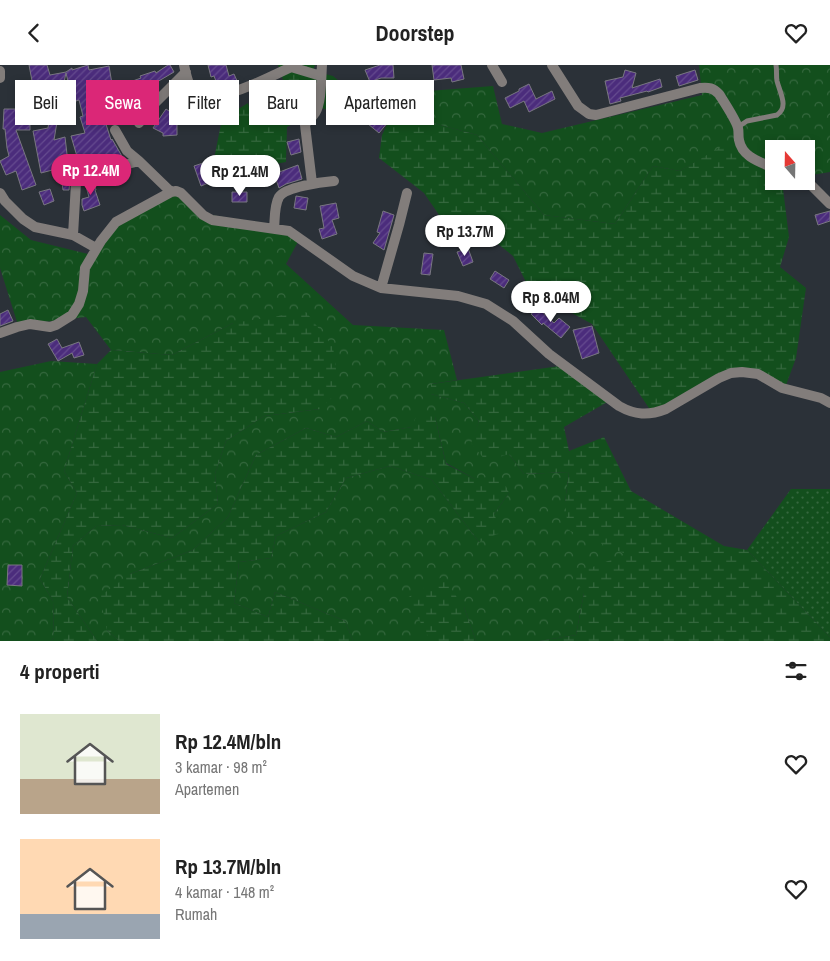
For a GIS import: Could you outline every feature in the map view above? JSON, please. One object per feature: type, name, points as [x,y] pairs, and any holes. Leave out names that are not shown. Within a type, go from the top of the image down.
[{"type":"street","points":[[312,183],[305,125],[316,112],[321,91],[322,65]]},
{"type":"street","points":[[492,65],[502,82]]},
{"type":"street","points":[[552,65],[574,101],[589,114],[596,115],[700,88],[709,87],[715,89],[738,127],[742,149],[755,160],[765,164]]},
{"type":"street","points":[[159,98],[185,69],[193,91],[199,98],[204,99],[227,95],[249,87],[290,66],[321,76]]},
{"type":"street","points":[[0,73],[0,79]]},
{"type":"street","points":[[115,130],[127,151],[171,192]]},
{"type":"street","points":[[73,235],[76,183],[80,177],[139,161]]},
{"type":"street","points":[[274,229],[276,202],[280,195],[312,183],[334,181]]},
{"type":"street","points":[[815,189],[830,204]]},
{"type":"street","points":[[0,333],[30,324],[50,327],[72,315],[79,304],[83,291],[85,268],[96,248],[116,222],[176,191],[181,193],[203,215],[212,221],[289,231],[354,276],[381,288],[458,296],[486,304],[513,321],[549,353],[619,405],[630,411],[651,414],[658,412],[719,377],[742,372],[758,374],[782,387],[821,398],[830,403]]},
{"type":"street","points":[[0,193],[5,201],[23,219],[35,227],[73,235],[96,248]]},
{"type":"street","points":[[381,288],[407,193]]},
{"type":"lane","points":[[738,127],[747,121],[777,115],[781,112],[784,103],[777,79],[776,65]]},
{"type":"green space","points":[[278,65],[315,65],[313,71],[333,76],[338,80],[326,80],[326,110],[322,108],[316,111],[316,80],[283,80]]},
{"type":"green space","points":[[699,65],[830,65],[830,172],[815,174],[815,140],[765,140],[765,170],[722,147],[680,171],[653,166],[615,224],[544,215],[477,135],[434,123],[434,91],[493,86],[502,124],[542,133],[702,95]]},
{"type":"green space","points":[[248,103],[249,125],[291,125],[287,127],[286,162],[227,173],[214,159],[221,125],[239,125],[239,109]]},
{"type":"green space","points":[[434,123],[477,135],[544,215],[615,224],[653,166],[680,171],[722,146],[765,170],[765,190],[783,190],[789,237],[780,267],[806,288],[796,358],[786,385],[745,374],[716,378],[653,414],[592,324],[530,290],[513,256],[479,229],[448,228],[424,193],[379,158],[382,135],[387,125],[434,125]]},
{"type":"green space","points":[[176,194],[198,213],[276,225],[300,238],[286,264],[353,325],[444,330],[457,380],[431,384],[431,394],[464,403],[479,421],[472,443],[509,454],[524,474],[569,472],[565,502],[627,554],[584,593],[576,635],[539,641],[476,641],[464,607],[429,641],[353,641],[345,621],[275,592],[268,617],[234,603],[239,562],[271,558],[276,536],[326,512],[346,478],[390,466],[432,480],[479,542],[494,514],[509,493],[475,479],[446,463],[435,417],[412,427],[383,432],[367,421],[336,437],[306,428],[256,455],[228,517],[193,550],[130,574],[107,630],[119,641],[97,641],[67,597],[73,546],[96,526],[122,525],[172,538],[218,504],[215,474],[226,441],[264,416],[320,409],[233,323],[172,355],[111,350],[86,317],[18,325],[0,268],[0,215],[31,240],[88,254],[114,222]]},
{"type":"green space","points":[[306,312],[333,347],[339,391],[320,409],[264,416],[226,441],[215,474],[218,504],[172,538],[122,525],[96,526],[73,546],[67,597],[97,641],[51,641],[54,638],[53,601],[40,579],[77,493],[64,471],[97,364],[111,350],[172,355],[233,323]]},
{"type":"green space","points":[[51,361],[97,364],[64,471],[77,493],[40,579],[53,601],[54,638],[51,641],[0,641],[0,372]]},
{"type":"green space","points":[[560,366],[609,401],[564,427],[569,451],[604,437],[631,491],[724,546],[747,550],[830,637],[830,641],[539,641],[576,635],[584,593],[572,575],[626,554],[568,530],[565,502],[569,472],[524,474],[509,454],[486,461],[471,443],[479,421],[464,403],[431,394],[431,384]]},
{"type":"green space","points":[[417,414],[435,417],[446,464],[475,479],[501,475],[509,493],[494,514],[502,532],[479,542],[432,480],[390,466],[346,478],[326,512],[276,536],[271,558],[239,562],[234,603],[268,617],[275,592],[345,621],[353,641],[119,641],[107,630],[100,596],[130,574],[193,550],[228,517],[256,455],[306,428],[336,437],[367,421],[383,432],[412,427]]},
{"type":"green space","points":[[791,489],[830,489],[830,637],[747,550]]},
{"type":"green space","points":[[442,577],[464,607],[476,641],[429,641],[407,598]]},
{"type":"building","points":[[29,65],[47,65],[50,75],[88,65],[89,70],[109,66],[111,80],[86,80],[86,125],[106,125],[111,140],[123,158],[81,170],[71,136],[85,133],[80,117],[83,116],[79,100],[76,101],[76,80],[68,80],[66,73],[64,80],[32,80]]},
{"type":"building","points":[[168,65],[170,65],[174,72],[159,81],[136,80],[141,78],[140,76],[155,71],[156,73]]},
{"type":"building","points":[[208,65],[226,65],[229,76],[234,74],[237,80],[216,80],[214,76],[211,77]]},
{"type":"building","points":[[380,65],[393,65],[394,78],[369,80],[365,70]]},
{"type":"building","points":[[432,65],[461,65],[464,79],[452,82],[451,78],[434,80]]},
{"type":"building","points":[[625,70],[636,73],[632,88],[660,79],[662,87],[620,98],[621,101],[610,104],[605,81],[623,77]]},
{"type":"building","points":[[695,70],[698,80],[679,86],[676,76]]},
{"type":"building","points":[[529,84],[536,99],[552,91],[555,99],[529,112],[524,101],[510,108],[505,98]]},
{"type":"building","points":[[4,109],[15,109],[15,125],[30,125],[30,130],[16,130],[36,185],[22,190],[16,171],[6,175],[0,161],[9,156],[5,129],[3,129]]},
{"type":"building","points":[[166,109],[169,111],[169,125],[177,125],[177,135],[163,136],[163,133],[153,128],[155,125],[159,125],[159,119]]},
{"type":"building","points":[[48,125],[56,125],[54,140],[65,137],[70,180],[69,190],[63,190],[60,168],[41,173],[33,131],[48,128]]},
{"type":"building","points":[[369,125],[386,125],[379,133]]},
{"type":"building","points":[[299,139],[301,152],[291,155],[287,142]]},
{"type":"building","points":[[209,161],[216,180],[201,186],[194,166]]},
{"type":"building","points":[[298,165],[302,179],[279,188],[274,174]]},
{"type":"building","points":[[114,175],[94,183],[100,205],[84,211],[82,199],[89,197],[85,183]]},
{"type":"building","points":[[50,189],[54,201],[44,205],[39,192]]},
{"type":"building","points":[[232,192],[247,192],[247,202],[232,202]]},
{"type":"building","points":[[296,196],[308,198],[306,210],[294,208]]},
{"type":"building","points":[[336,203],[339,218],[332,220],[337,234],[322,239],[319,229],[324,228],[320,206]]},
{"type":"building","points":[[383,211],[394,215],[384,250],[373,243],[380,233],[377,232]]},
{"type":"building","points":[[830,211],[830,221],[818,225],[815,215]]},
{"type":"building","points":[[468,248],[473,262],[463,266],[457,252]]},
{"type":"building","points":[[424,253],[433,254],[430,275],[421,274]]},
{"type":"building","points":[[495,271],[509,280],[504,288],[490,279]]},
{"type":"building","points":[[538,308],[554,323],[559,318],[570,327],[561,338],[543,323],[542,325],[531,314]]},
{"type":"building","points":[[8,310],[13,321],[0,326],[0,314]]},
{"type":"building","points":[[592,326],[599,353],[582,359],[573,330]]},
{"type":"building","points":[[57,339],[62,348],[79,342],[84,355],[74,358],[72,353],[58,361],[48,344]]},
{"type":"building","points":[[8,565],[22,565],[22,586],[7,585]]}]
